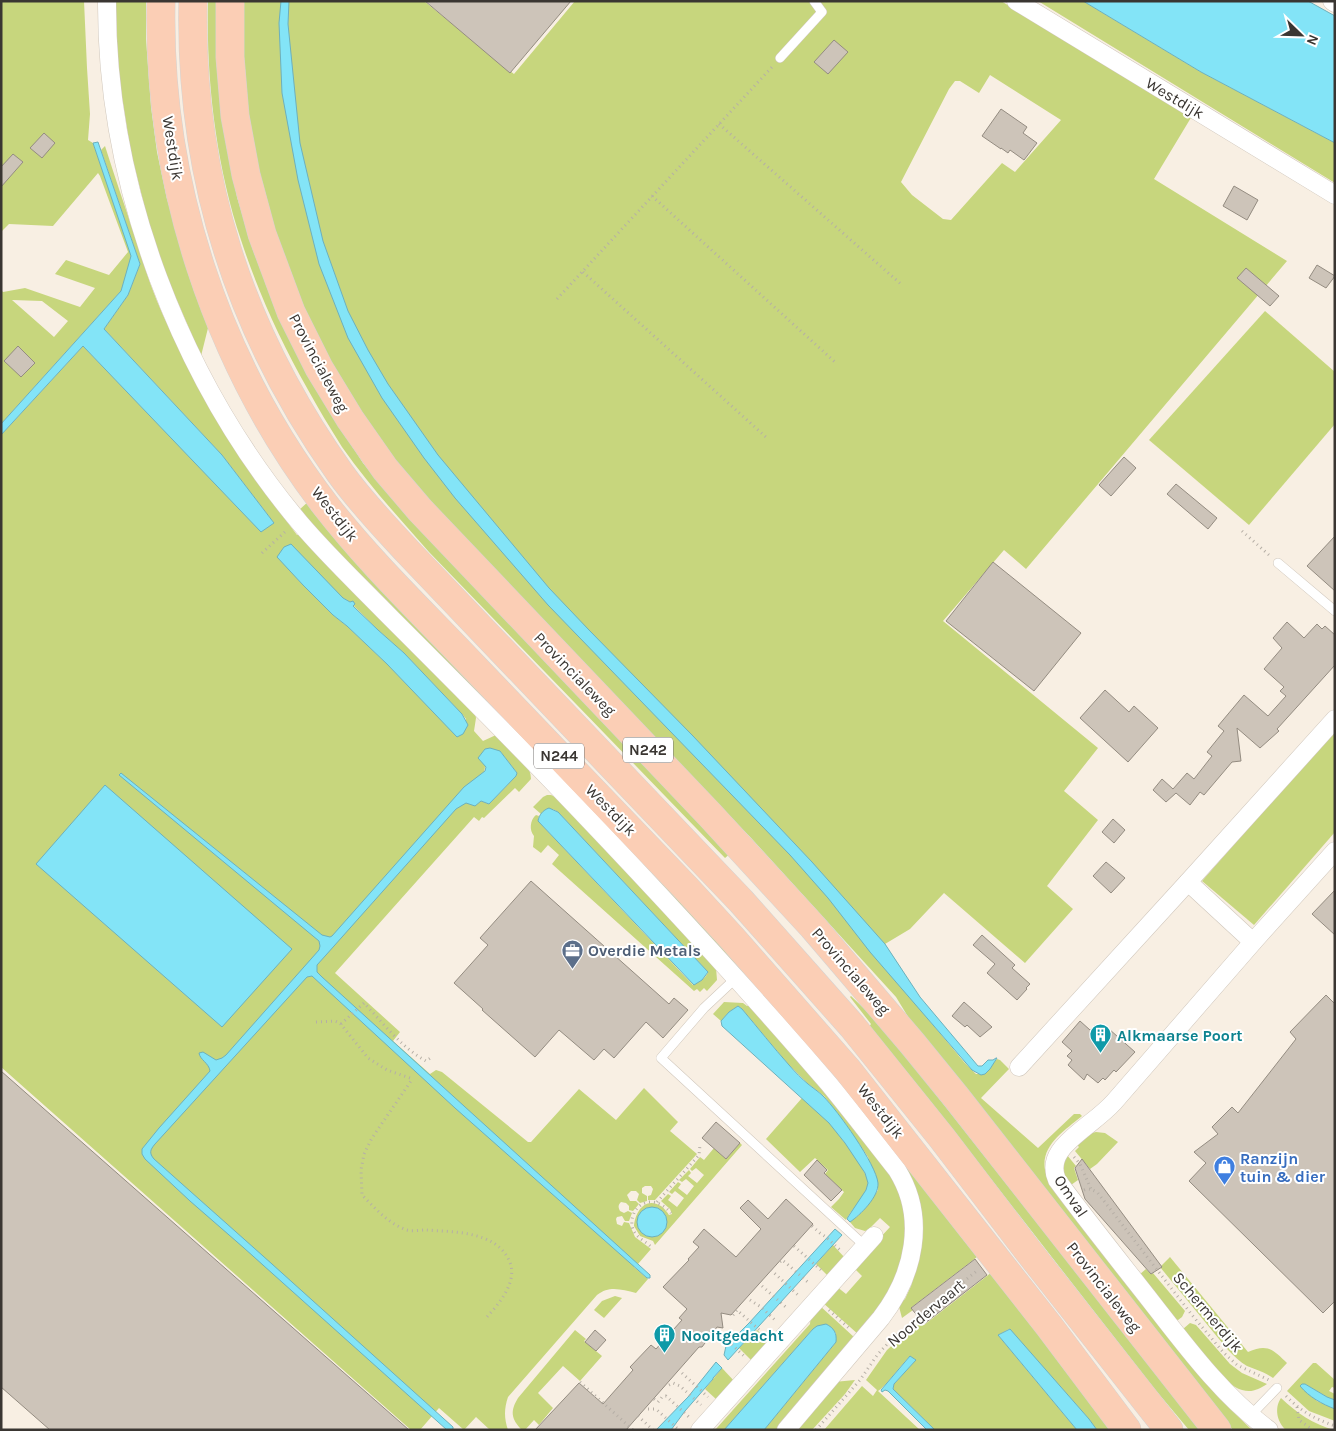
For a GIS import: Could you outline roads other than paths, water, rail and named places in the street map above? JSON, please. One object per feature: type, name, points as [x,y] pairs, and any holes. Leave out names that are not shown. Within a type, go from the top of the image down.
[{"type":"main road","name":"Westdijk","points":[[161,1],[168,128],[187,222],[198,262],[228,338],[246,377],[280,438],[305,476],[326,505],[376,564],[686,888],[847,1069],[1037,1311],[1127,1430]]},
{"type":"main road","name":"N242","points":[[193,1],[194,63],[199,124],[206,169],[218,222],[228,254],[241,290],[275,366],[305,421],[341,474],[407,551],[741,901],[852,1026],[1170,1430]]},
{"type":"main road","name":"Provincialeweg","points":[[230,1],[230,57],[235,116],[246,176],[262,234],[291,312],[319,368],[350,419],[385,469],[420,510],[772,881],[862,984],[956,1097],[1217,1430]]},
{"type":"street","name":"Westdijk","points":[[106,1],[112,86],[122,153],[146,242],[182,335],[216,400],[254,461],[298,520],[340,567],[556,785],[736,978],[831,1087],[897,1170],[907,1189],[912,1210],[913,1247],[903,1282],[889,1308],[862,1340]]},
{"type":"street","name":"Westdijk","points":[[1016,1],[1335,195]]},
{"type":"street","points":[[1019,1067],[1335,719]]},
{"type":"street","name":"Omval","points":[[1269,1430],[1250,1416],[1224,1391],[1057,1180],[1054,1169],[1057,1156],[1064,1144],[1114,1102],[1253,942],[1335,852]]},
{"type":"street","points":[[1188,882],[1253,942]]},
{"type":"street","points":[[700,1430],[870,1241]]},
{"type":"street","name":"Noordervaart","points":[[786,1430],[862,1340]]},
{"type":"lane","points":[[780,58],[822,12],[814,1]]},
{"type":"lane","points":[[1278,563],[1335,611]]},
{"type":"lane","points":[[736,978],[704,1008],[661,1058],[750,1140],[870,1241]]},
{"type":"lane","points":[[1250,1416],[1277,1388]]},
{"type":"water","points":[[281,1],[289,1],[288,24],[300,143],[323,241],[348,311],[388,384],[438,455],[549,588],[812,862],[885,944],[920,997],[978,1066],[982,1066],[988,1060],[997,1058],[985,1074],[981,1075],[972,1070],[870,952],[828,898],[790,855],[548,605],[455,498],[382,398],[348,338],[319,264],[298,180],[282,93],[279,23]]},
{"type":"water","points":[[1083,1],[1308,1],[1335,16],[1335,143],[1201,72]]},
{"type":"water","points":[[98,142],[140,264],[128,295],[104,329],[222,455],[274,523],[261,532],[83,346],[1,435],[1,424],[121,291],[131,256],[93,143]]},
{"type":"water","points":[[291,544],[343,598],[350,602],[353,601],[355,604],[353,606],[404,653],[462,714],[468,725],[463,734],[457,737],[387,664],[333,615],[277,557],[284,547]]},
{"type":"water","points":[[490,748],[500,751],[517,773],[516,776],[489,804],[481,801],[475,806],[466,803],[456,809],[317,965],[317,972],[650,1275],[650,1278],[647,1278],[455,1108],[312,976],[307,977],[155,1144],[151,1152],[154,1159],[453,1427],[453,1430],[447,1430],[190,1201],[142,1154],[142,1149],[159,1128],[210,1071],[199,1053],[203,1052],[216,1060],[226,1055],[319,950],[320,946],[319,941],[119,775],[121,773],[322,935],[330,937],[464,787],[485,771],[486,767],[478,758],[485,749]]},
{"type":"water","points":[[105,785],[292,949],[222,1027],[36,864]]},
{"type":"water","points":[[549,808],[558,812],[708,972],[702,980],[694,985],[538,821],[542,813]]},
{"type":"water","points":[[738,1006],[794,1070],[830,1103],[871,1164],[878,1183],[875,1194],[868,1205],[850,1222],[847,1219],[848,1217],[866,1190],[868,1183],[865,1173],[829,1123],[722,1026],[721,1021]]},
{"type":"water","points":[[652,1207],[663,1211],[667,1222],[663,1233],[652,1237],[641,1233],[637,1222],[641,1211]]},
{"type":"water","points":[[835,1229],[842,1235],[728,1360],[724,1355],[726,1346]]},
{"type":"water","points":[[826,1324],[834,1331],[836,1342],[764,1430],[724,1430],[813,1329]]},
{"type":"water","points":[[1010,1329],[1097,1430],[1077,1430],[998,1335]]},
{"type":"water","points":[[910,1356],[916,1360],[894,1384],[893,1389],[935,1430],[927,1430],[888,1391],[882,1392],[881,1390]]},
{"type":"water","points":[[716,1362],[722,1368],[671,1430],[656,1430],[688,1397]]},
{"type":"water","points":[[1302,1384],[1335,1400],[1335,1409],[1312,1397],[1300,1386]]},
{"type":"place","name":"Overdie Metals","points":[[572,969]]},
{"type":"place","name":"Alkmaarse Poort","points":[[1101,1054]]},
{"type":"place","name":"Ranzijn tuin & dier","points":[[1224,1186]]},
{"type":"place","name":"Nooitgedacht","points":[[665,1354]]}]
